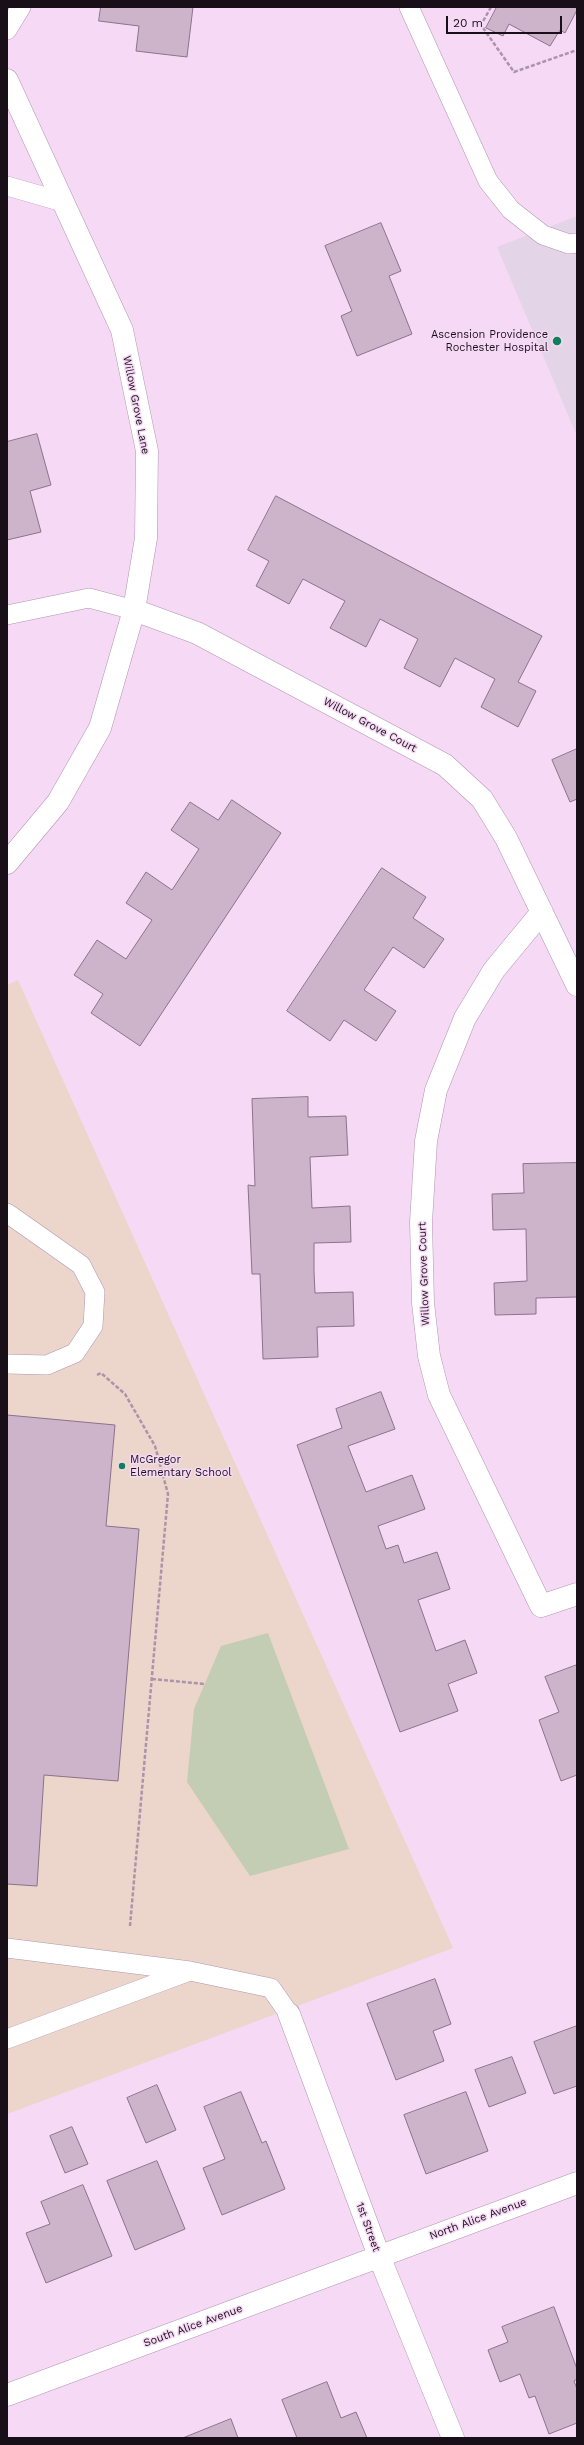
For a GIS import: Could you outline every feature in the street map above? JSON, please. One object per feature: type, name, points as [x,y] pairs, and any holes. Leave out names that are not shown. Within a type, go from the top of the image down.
[{"type":"street","name":"Willow Grove Lane","points":[[7,80],[122,330],[147,451],[146,538],[134,610],[100,728],[58,802],[7,863]]},
{"type":"street","name":"Willow Grove Court","points":[[134,610],[197,633],[445,765],[482,799],[506,838],[577,985]]},
{"type":"street","name":"Willow Grove Court","points":[[542,912],[494,970],[465,1018],[436,1090],[426,1141],[421,1222],[423,1303],[429,1356],[439,1395],[541,1606],[577,1594]]},
{"type":"street","name":"1st Street","points":[[289,2014],[379,2256],[453,2438]]},
{"type":"street","name":"North Alice Avenue","points":[[379,2256],[577,2183]]},
{"type":"street","name":"South Alice Avenue","points":[[7,2395],[379,2256]]},
{"type":"lane","points":[[7,30],[21,7]]},
{"type":"lane","points":[[409,7],[488,181],[511,210],[543,235],[569,244],[577,243]]},
{"type":"lane","points":[[7,186],[63,202]]},
{"type":"lane","points":[[7,615],[89,598],[134,610]]},
{"type":"lane","points":[[7,1213],[81,1265],[95,1292],[93,1326],[75,1353],[47,1365],[7,1364]]},
{"type":"lane","points":[[7,1948],[190,1971],[270,1988],[289,2014]]},
{"type":"lane","points":[[7,2039],[190,1971]]},
{"type":"path","points":[[491,7],[481,26],[514,72],[577,50]]},
{"type":"path","points":[[95,1376],[101,1373],[125,1394],[155,1446],[168,1494],[130,1926]]},
{"type":"path","points":[[152,1679],[206,1684]]},
{"type":"shaded area","name":"Ascension Providence Rochester Hospital","points":[[577,216],[577,436],[497,247]]},
{"type":"shaded area","name":"McGregor Elementary School","points":[[18,980],[453,1948],[7,2114],[7,985]]},
{"type":"green space","points":[[268,1633],[349,1849],[250,1876],[187,1782],[194,1709],[221,1646]]},
{"type":"building","points":[[101,7],[193,7],[187,57],[136,51],[139,26],[99,21]]},
{"type":"building","points":[[497,7],[577,7],[577,10],[565,33],[560,30],[550,46],[509,24],[503,36],[486,28]]},
{"type":"building","points":[[381,223],[401,271],[389,276],[412,334],[357,356],[341,316],[352,311],[325,246]]},
{"type":"building","points":[[37,434],[51,485],[30,491],[41,532],[7,540],[7,442]]},
{"type":"building","points":[[276,496],[542,636],[518,682],[536,691],[518,727],[481,707],[495,679],[455,658],[440,687],[404,668],[418,639],[380,619],[366,647],[330,628],[345,601],[303,579],[289,604],[256,586],[269,561],[248,550]]},
{"type":"building","points":[[577,749],[577,799],[570,802],[552,760]]},
{"type":"building","points":[[232,800],[281,833],[140,1046],[91,1013],[103,994],[74,975],[97,940],[126,959],[152,920],[126,903],[146,872],[172,890],[199,849],[171,830],[190,802],[218,820]]},
{"type":"building","points":[[382,868],[426,897],[413,918],[444,939],[424,968],[393,947],[364,990],[396,1011],[376,1041],[344,1020],[330,1041],[287,1011]]},
{"type":"building","points":[[308,1097],[308,1117],[346,1116],[348,1155],[310,1157],[311,1183],[312,1208],[350,1206],[351,1242],[314,1243],[314,1272],[315,1293],[353,1292],[354,1326],[317,1327],[318,1357],[263,1359],[260,1274],[252,1274],[248,1185],[255,1186],[252,1099]]},
{"type":"building","points":[[577,1163],[577,1297],[536,1298],[536,1314],[495,1315],[494,1283],[527,1281],[526,1229],[493,1230],[492,1194],[524,1193],[523,1164]]},
{"type":"building","points":[[381,1392],[395,1429],[348,1446],[366,1492],[412,1475],[425,1509],[378,1526],[386,1549],[398,1545],[404,1563],[437,1552],[450,1589],[418,1600],[436,1651],[465,1640],[477,1673],[448,1684],[458,1711],[400,1732],[297,1445],[342,1428],[336,1409]]},
{"type":"building","points":[[7,1415],[115,1425],[106,1526],[139,1529],[118,1781],[44,1775],[37,1886],[7,1884]]},
{"type":"building","points":[[577,1665],[577,1775],[561,1781],[539,1720],[559,1712],[545,1677]]},
{"type":"building","points":[[435,1979],[451,2024],[433,2031],[444,2061],[396,2080],[367,2004]]},
{"type":"building","points":[[577,2026],[577,2086],[554,2094],[534,2042]]},
{"type":"building","points":[[512,2057],[526,2093],[489,2107],[475,2070]]},
{"type":"building","points":[[157,2085],[176,2130],[146,2143],[127,2098]]},
{"type":"building","points":[[241,2092],[262,2143],[266,2141],[285,2189],[222,2215],[203,2168],[225,2159],[204,2107]]},
{"type":"building","points":[[466,2092],[488,2151],[426,2174],[404,2115]]},
{"type":"building","points":[[72,2127],[88,2164],[65,2173],[50,2136]]},
{"type":"building","points":[[157,2161],[185,2229],[135,2250],[107,2181]]},
{"type":"building","points":[[83,2185],[112,2256],[46,2283],[26,2233],[50,2224],[41,2202]]},
{"type":"building","points":[[554,2307],[577,2369],[577,2379],[574,2381],[577,2389],[577,2423],[549,2434],[535,2396],[529,2398],[520,2374],[500,2382],[488,2350],[508,2342],[502,2327]]},
{"type":"building","points":[[327,2382],[341,2418],[356,2412],[367,2438],[297,2438],[282,2400]]},
{"type":"building","points":[[231,2419],[238,2438],[183,2438]]},
{"type":"place","name":"Ascension Providence Rochester Hospital","points":[[557,341]]},
{"type":"place","name":"McGregor Elementary School","points":[[122,1466]]}]
